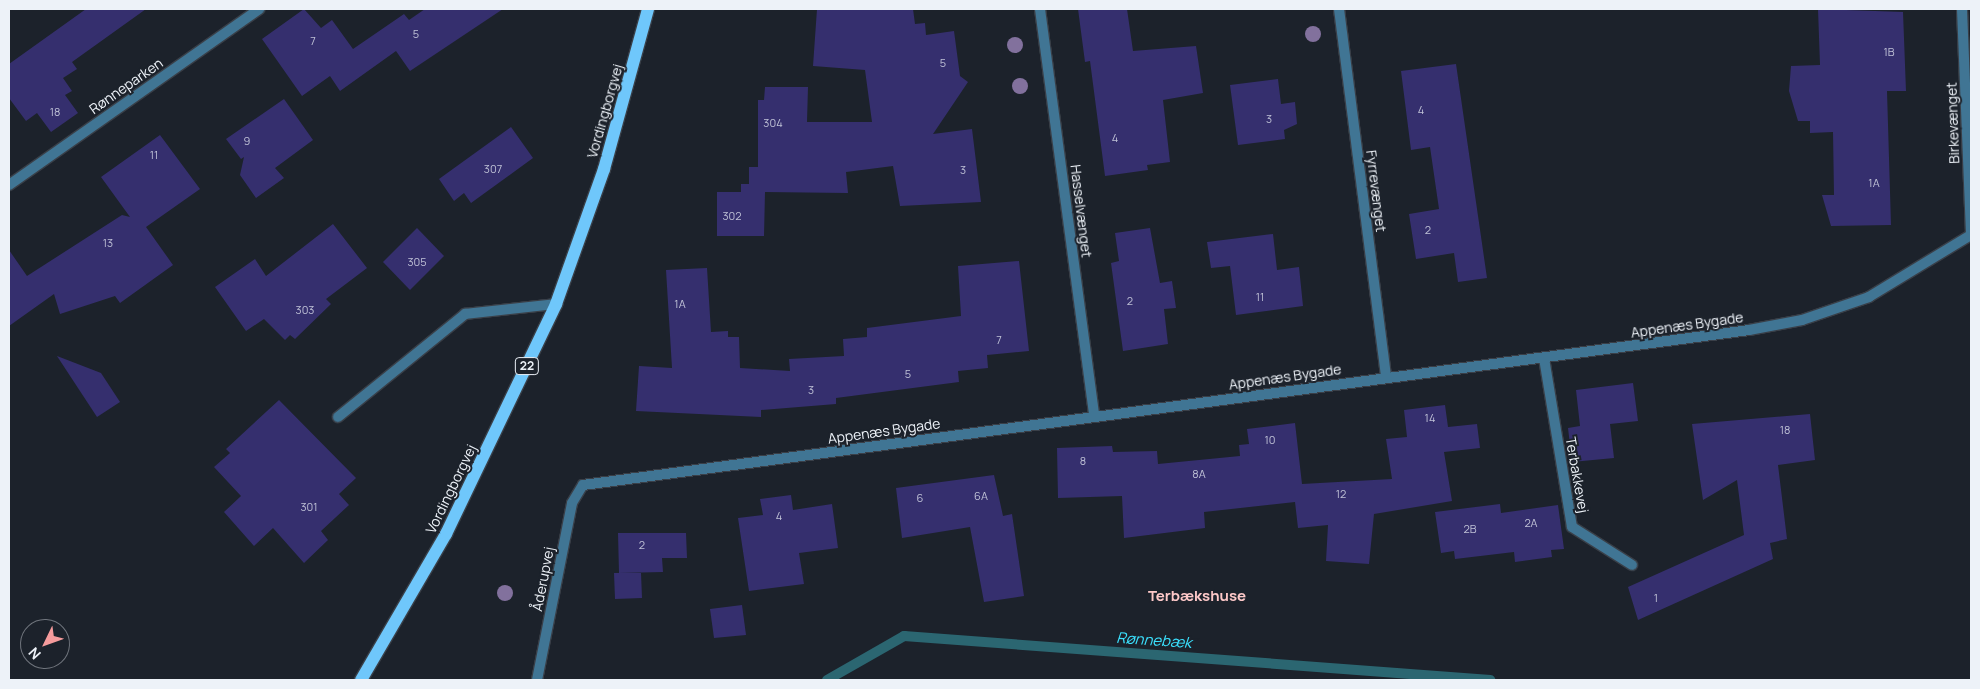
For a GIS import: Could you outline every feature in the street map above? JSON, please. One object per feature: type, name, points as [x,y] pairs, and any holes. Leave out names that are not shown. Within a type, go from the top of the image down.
[{"type":"main road","name":"Vordingborgvej","points":[[361,680],[446,534],[556,304],[604,169],[648,9]]},
{"type":"street","name":"Rønneparken","points":[[9,185],[259,9]]},
{"type":"street","name":"Hasselvænget","points":[[1040,9],[1094,416]]},
{"type":"street","name":"Fyrrevænget","points":[[1338,9],[1386,378]]},
{"type":"street","name":"Birkevænget","points":[[1962,9],[1971,236]]},
{"type":"street","name":"Appenæs Bygade","points":[[583,485],[1544,358],[1802,320],[1869,297],[1971,236]]},
{"type":"street","points":[[338,417],[465,314],[556,304]]},
{"type":"street","name":"Terbakkevej","points":[[1544,358],[1572,527],[1632,565]]},
{"type":"street","name":"Åderupvej","points":[[537,680],[572,503],[583,485]]},
{"type":"building","points":[[86,9],[146,9],[72,62],[77,69],[63,78],[72,91],[65,95],[78,113],[51,132],[37,113],[26,121],[9,98],[9,64]]},
{"type":"building","points":[[304,9],[321,28],[332,20],[353,49],[404,14],[409,20],[425,9],[503,9],[410,71],[396,51],[340,91],[330,76],[302,96],[262,39]]},
{"type":"building","points":[[817,9],[913,9],[915,24],[925,23],[926,35],[954,31],[960,76],[968,82],[933,134],[972,129],[981,202],[900,206],[893,166],[846,172],[848,193],[765,192],[764,236],[717,236],[717,192],[741,192],[741,184],[749,184],[749,167],[758,167],[758,100],[764,100],[765,87],[808,87],[807,122],[872,122],[865,70],[813,66]]},
{"type":"building","points":[[1078,9],[1127,9],[1133,51],[1196,46],[1203,93],[1163,100],[1170,162],[1147,165],[1148,170],[1105,176],[1090,61],[1085,62]]},
{"type":"building","points":[[1818,9],[1903,12],[1906,91],[1887,91],[1891,225],[1831,226],[1822,195],[1834,195],[1833,132],[1810,133],[1810,121],[1798,121],[1789,91],[1791,66],[1820,65]]},
{"type":"building","points":[[1456,64],[1487,278],[1458,282],[1454,253],[1416,259],[1409,214],[1439,209],[1430,147],[1411,150],[1401,71]]},
{"type":"building","points":[[1278,79],[1281,104],[1295,102],[1297,124],[1284,130],[1285,139],[1238,145],[1230,85]]},
{"type":"building","points":[[284,99],[313,140],[275,168],[284,178],[256,198],[240,175],[244,157],[241,159],[226,139]]},
{"type":"building","points":[[511,127],[533,158],[471,203],[464,193],[454,201],[439,179]]},
{"type":"building","points":[[160,135],[200,189],[146,227],[173,265],[120,303],[115,296],[60,314],[54,294],[9,326],[9,250],[27,276],[122,215],[130,217],[101,177]]},
{"type":"building","points":[[333,224],[367,268],[326,299],[331,304],[295,339],[290,335],[285,340],[264,319],[246,331],[215,287],[255,259],[266,276]]},
{"type":"building","points":[[417,228],[444,256],[410,290],[383,262]]},
{"type":"building","points":[[1150,228],[1160,283],[1172,281],[1176,308],[1164,309],[1168,344],[1123,351],[1111,263],[1119,261],[1115,233]]},
{"type":"building","points":[[1273,234],[1277,270],[1299,267],[1303,306],[1236,315],[1230,266],[1211,268],[1207,242]]},
{"type":"building","points":[[1019,261],[1029,351],[987,355],[988,368],[958,371],[959,382],[836,398],[836,404],[761,410],[761,417],[636,411],[639,366],[672,368],[666,270],[707,268],[711,332],[728,331],[728,337],[739,337],[740,368],[790,371],[789,359],[844,356],[843,339],[867,337],[867,328],[961,316],[958,266]]},
{"type":"building","points":[[57,356],[101,373],[120,402],[97,417]]},
{"type":"building","points":[[1633,383],[1638,421],[1610,424],[1614,458],[1572,462],[1568,428],[1580,426],[1576,390]]},
{"type":"building","points":[[279,400],[356,478],[339,494],[349,505],[321,531],[328,540],[304,563],[273,528],[254,546],[224,512],[241,496],[214,467],[230,453],[226,449]]},
{"type":"building","points":[[1445,405],[1448,427],[1477,424],[1480,448],[1444,452],[1452,501],[1374,514],[1369,564],[1326,561],[1328,525],[1298,528],[1295,502],[1204,512],[1205,528],[1124,538],[1122,496],[1058,498],[1057,448],[1112,446],[1113,452],[1157,451],[1158,464],[1240,456],[1239,445],[1249,444],[1247,429],[1295,423],[1302,484],[1392,479],[1386,439],[1407,437],[1404,410]]},
{"type":"building","points":[[1810,414],[1815,460],[1778,465],[1787,539],[1770,543],[1773,559],[1638,620],[1628,587],[1744,535],[1737,480],[1703,500],[1692,424]]},
{"type":"building","points":[[994,475],[1003,516],[1012,514],[1024,596],[984,602],[970,527],[902,538],[896,488]]},
{"type":"building","points":[[791,495],[793,510],[832,504],[838,548],[799,553],[804,584],[749,591],[738,518],[763,515],[760,499]]},
{"type":"building","points":[[1500,504],[1501,513],[1558,505],[1564,549],[1551,550],[1552,557],[1515,562],[1514,552],[1455,559],[1454,551],[1441,553],[1435,512]]},
{"type":"building","points":[[618,533],[686,533],[687,558],[662,558],[663,572],[619,573]]},
{"type":"building","points":[[614,573],[641,573],[642,598],[615,599]]},
{"type":"building","points":[[742,605],[746,635],[714,638],[710,609]]},
{"type":"waterway","name":"Rønnebæk","points":[[827,680],[904,636],[1490,680]]},
{"type":"district","name":"Terbækshuse","points":[[1197,596]]}]
